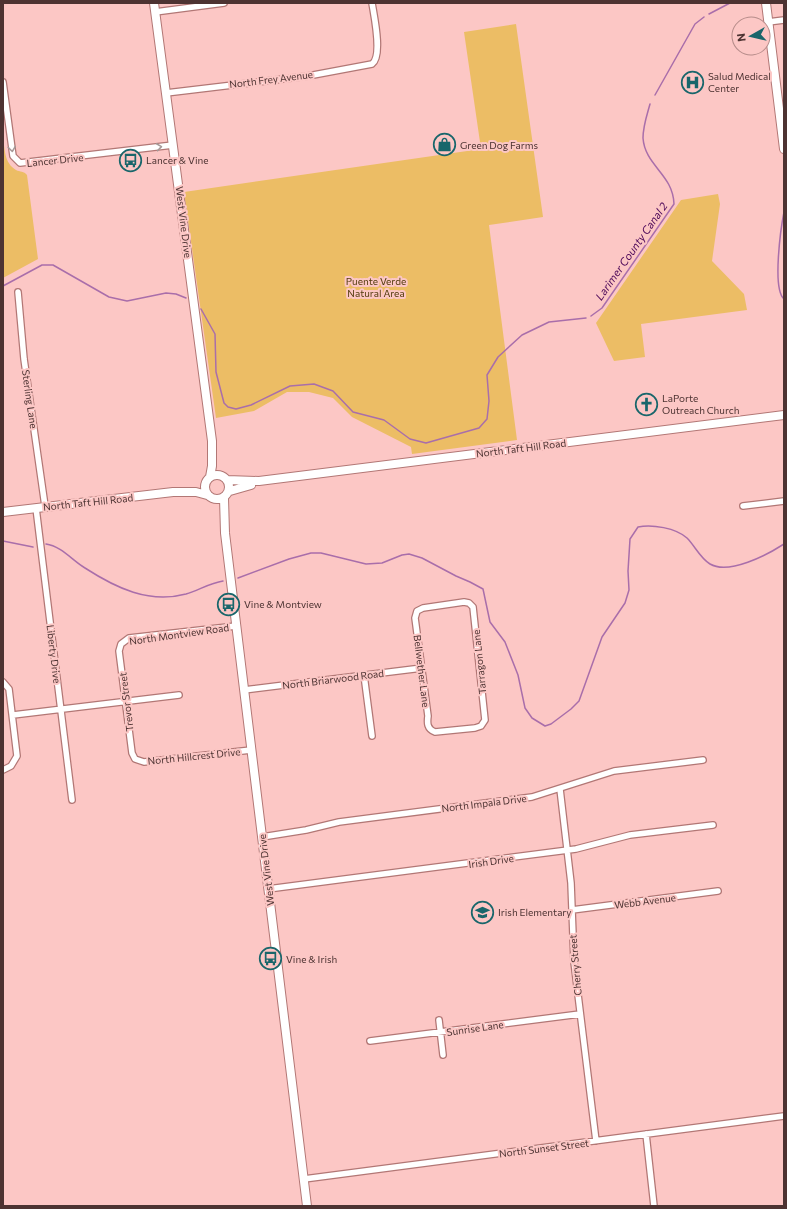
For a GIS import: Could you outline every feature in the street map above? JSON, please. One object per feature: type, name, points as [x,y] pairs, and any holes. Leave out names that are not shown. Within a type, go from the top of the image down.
[{"type":"street","points":[[155,7],[224,3]]},
{"type":"street","name":"North Frey Avenue","points":[[166,93],[308,76],[368,65],[375,62],[378,47],[372,3]]},
{"type":"street","points":[[766,3],[767,16]]},
{"type":"street","name":"West Vine Drive","points":[[155,7],[212,441],[212,466],[208,480],[211,497],[225,533]]},
{"type":"street","points":[[771,22],[784,20]]},
{"type":"street","points":[[771,43],[781,114],[784,149]]},
{"type":"street","name":"Lancer Drive","points":[[3,82],[13,156],[20,163],[173,145]]},
{"type":"street","name":"Sterling Lane","points":[[18,292],[24,359],[45,506]]},
{"type":"street","name":"North Taft Hill Road","points":[[225,478],[259,481],[784,415]]},
{"type":"street","name":"West Vine Drive","points":[[212,441],[225,478],[227,494],[225,533],[307,1206]]},
{"type":"street","points":[[208,480],[225,478]]},
{"type":"street","name":"North Taft Hill Road","points":[[173,492],[208,480]]},
{"type":"street","name":"North Taft Hill Road","points":[[227,494],[259,481]]},
{"type":"street","name":"North Taft Hill Road","points":[[3,512],[173,492],[196,492],[211,497]]},
{"type":"street","points":[[211,497],[227,494]]},
{"type":"street","points":[[743,506],[784,501]]},
{"type":"street","name":"Liberty Drive","points":[[36,508],[72,800]]},
{"type":"street","name":"Tarragon Lane","points":[[416,611],[423,608],[464,602],[469,603],[473,607],[486,716],[484,723],[475,728],[440,732],[431,730]]},
{"type":"street","name":"Bellwether Lane","points":[[416,611],[415,618],[422,668],[427,722],[431,730]]},
{"type":"street","name":"North Montview Road","points":[[123,642],[129,638],[236,626]]},
{"type":"street","name":"Trevor Street","points":[[123,642],[119,651],[132,753],[136,760]]},
{"type":"street","name":"North Briarwood Road","points":[[244,690],[422,668]]},
{"type":"street","points":[[364,675],[372,736]]},
{"type":"street","points":[[3,682],[9,689],[17,756],[11,766],[3,770]]},
{"type":"street","points":[[13,715],[60,708],[179,695]]},
{"type":"street","name":"North Hillcrest Drive","points":[[136,760],[144,762],[251,750]]},
{"type":"street","name":"North Impala Drive","points":[[262,837],[306,830],[339,822],[532,797],[614,771],[703,760]]},
{"type":"street","name":"Cherry Street","points":[[560,789],[568,850],[572,910],[572,945],[596,1141]]},
{"type":"street","name":"Irish Drive","points":[[268,889],[568,850],[594,846],[630,835],[713,825]]},
{"type":"street","name":"Webb Avenue","points":[[572,910],[718,891]]},
{"type":"street","name":"Sunrise Lane","points":[[370,1041],[580,1014]]},
{"type":"street","points":[[439,1020],[444,1055]]},
{"type":"street","name":"North Sunset Street","points":[[304,1179],[784,1116]]},
{"type":"street","points":[[646,1134],[654,1206]]},
{"type":"green space","name":"Puente Verde Natural Area","points":[[516,24],[543,217],[489,225],[517,440],[412,454],[411,447],[352,417],[333,398],[309,392],[287,392],[254,411],[216,418],[184,192],[481,149],[464,32]]},
{"type":"green space","points":[[3,138],[9,164],[16,170],[27,175],[38,259],[3,278]]},
{"type":"green space","points":[[718,194],[720,204],[712,261],[744,294],[747,310],[641,324],[645,357],[614,361],[596,323],[681,200]]},
{"type":"waterway","name":"Larimer County Canal 2","points":[[709,14],[730,3]]},
{"type":"waterway","name":"Larimer County Canal 2","points":[[655,95],[695,24],[704,17]]},
{"type":"waterway","name":"Larimer County Canal 2","points":[[591,316],[602,308],[674,204],[669,185],[653,163],[645,148],[643,138],[644,129],[650,104]]},
{"type":"waterway","points":[[784,212],[778,257],[780,293],[784,299]]},
{"type":"waterway","name":"Larimer County Canal 2","points":[[3,286],[42,265],[53,265],[109,297],[127,301],[166,293],[176,294],[186,298]]},
{"type":"waterway","name":"Larimer County Canal 2","points":[[201,309],[215,334],[216,372],[224,403],[228,407],[236,409],[251,405],[290,386],[314,384],[333,391],[353,412],[384,420],[410,439],[426,443],[479,428],[487,419],[489,401],[487,375],[498,357],[522,335],[549,322],[586,318]]},
{"type":"waterway","points":[[238,578],[289,559],[311,553],[321,553],[366,564],[382,563],[402,555],[409,554],[422,558],[483,589],[490,622],[505,642],[518,675],[525,708],[532,718],[545,726],[551,724],[579,701],[602,637],[625,603],[629,590],[628,571],[630,539],[638,527],[650,526],[670,529],[677,532],[687,538],[706,561],[718,567],[727,567],[748,562],[784,544]]},
{"type":"waterway","points":[[3,541],[33,547]]},
{"type":"waterway","points":[[46,544],[62,551],[80,565],[109,582],[121,588],[146,595],[172,597],[186,594],[223,581]]},
{"type":"place","name":"Salud Medical Center","points":[[693,82]]},
{"type":"place","name":"Green Dog Farms","points":[[444,145]]},
{"type":"place","name":"Lancer & Vine","points":[[131,160]]},
{"type":"place","name":"LaPorte Outreach Church","points":[[647,404]]},
{"type":"place","name":"Vine & Montview","points":[[228,604]]},
{"type":"place","name":"Irish Elementary","points":[[483,912]]},
{"type":"place","name":"Vine & Irish","points":[[270,959]]}]
